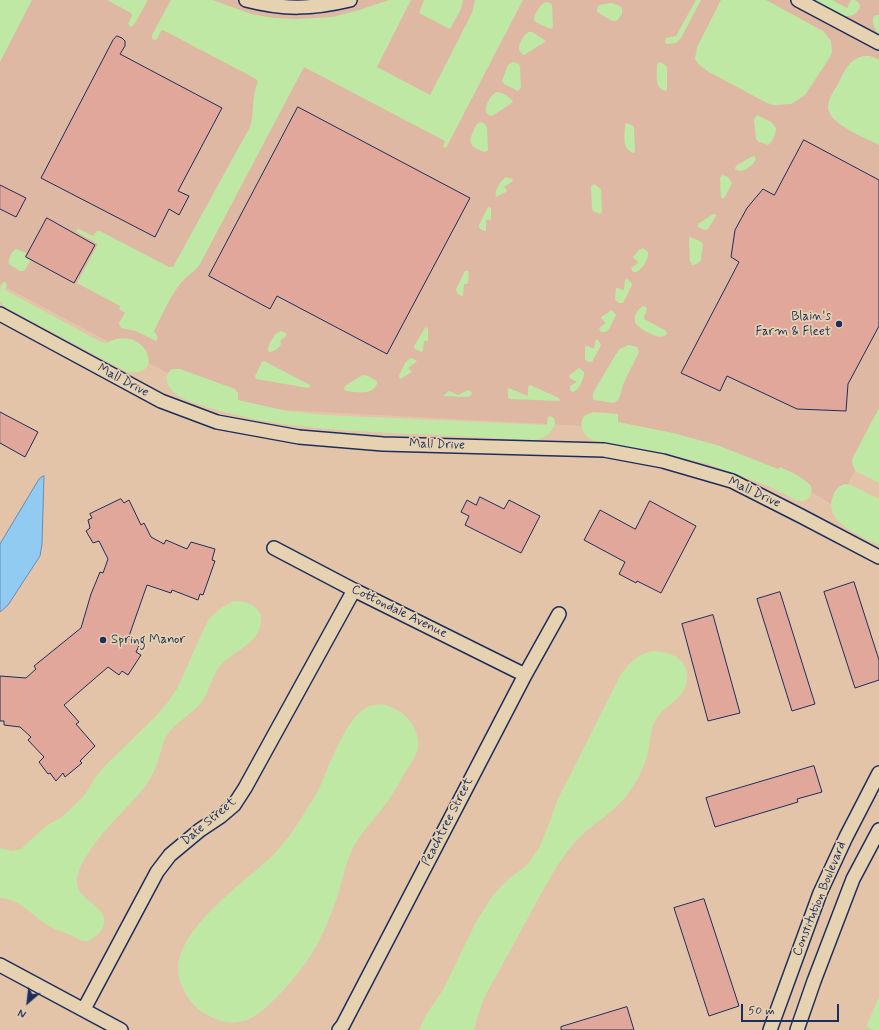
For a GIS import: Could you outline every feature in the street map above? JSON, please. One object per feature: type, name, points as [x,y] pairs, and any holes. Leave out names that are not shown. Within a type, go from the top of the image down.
[{"type":"street","points":[[246,0],[280,7],[303,8],[350,0]]},
{"type":"street","points":[[798,0],[879,43]]},
{"type":"street","name":"Mall Drive","points":[[0,314],[161,401],[217,422],[307,438],[383,444],[604,450],[663,461],[732,481],[879,557]]},
{"type":"street","name":"Cottondale Avenue","points":[[274,548],[354,590],[525,675]]},
{"type":"street","name":"Date Street","points":[[84,1009],[157,872],[170,855],[200,830],[234,805],[245,788],[354,590]]},
{"type":"street","name":"Peachtree Street","points":[[339,1030],[347,1018],[525,675],[559,614]]},
{"type":"street","name":"Constitution Boulevard","points":[[770,1030],[820,893],[846,837],[879,773]]},
{"type":"street","name":"Constitution Boulevard","points":[[798,1030],[814,981],[853,879],[879,830]]},
{"type":"street","points":[[0,965],[121,1030]]},
{"type":"shaded area","points":[[0,0],[879,0],[879,425],[836,507],[787,477],[622,428],[249,408],[188,384],[0,284]]},
{"type":"green space","points":[[0,0],[32,0],[0,62]]},
{"type":"green space","points":[[107,0],[148,0],[134,25],[131,27],[128,24],[132,16],[131,13]]},
{"type":"green space","points":[[171,0],[213,0],[251,14],[273,18],[296,19],[333,17],[389,0],[411,0],[377,67],[430,95],[472,13],[475,0],[523,0],[446,148],[443,147],[445,141],[304,67],[200,264],[180,284],[169,301],[154,331],[158,338],[156,341],[136,331],[121,328],[119,323],[125,313],[119,309],[120,306],[77,283],[98,244],[76,230],[79,229],[93,236],[97,231],[100,231],[169,267],[173,267],[250,127],[254,93],[258,82],[256,79],[163,30],[157,39],[154,40],[152,35]]},
{"type":"green space","points":[[424,0],[463,0],[461,9],[450,29],[419,13]]},
{"type":"green space","points":[[696,0],[701,0],[681,38],[676,43],[667,44],[665,42],[666,38],[676,36]]},
{"type":"green space","points":[[721,0],[766,0],[823,31],[831,41],[832,52],[805,95],[791,104],[773,105],[709,72],[698,64],[695,59],[697,47]]},
{"type":"green space","points":[[810,0],[832,0],[847,8],[851,0],[854,0],[860,4],[860,6],[857,12],[853,15],[841,16]]},
{"type":"green space","points":[[546,2],[551,3],[552,6],[553,27],[551,29],[537,23],[534,20],[538,10]]},
{"type":"green space","points":[[611,3],[622,8],[622,14],[617,21],[613,21],[597,12],[599,5]]},
{"type":"green space","points":[[879,15],[879,35],[873,24],[874,16]]},
{"type":"green space","points":[[528,32],[532,32],[546,41],[524,55],[520,52],[519,46],[522,38]]},
{"type":"green space","points":[[863,56],[870,56],[879,60],[879,145],[841,125],[834,119],[828,107],[830,97],[846,70],[854,60]]},
{"type":"green space","points":[[513,62],[519,64],[520,67],[521,88],[518,91],[504,84],[502,81],[508,65]]},
{"type":"green space","points":[[659,62],[667,67],[666,91],[660,87],[657,81],[657,65]]},
{"type":"green space","points":[[496,92],[506,95],[513,102],[494,115],[490,116],[486,112],[486,106],[490,98]]},
{"type":"green space","points":[[757,115],[771,122],[776,128],[774,138],[768,145],[759,142],[756,139],[754,119]]},
{"type":"green space","points":[[481,122],[487,127],[488,150],[485,152],[472,145],[470,140],[475,127]]},
{"type":"green space","points":[[626,123],[632,125],[634,128],[634,153],[625,145],[624,138]]},
{"type":"green space","points":[[754,156],[756,159],[749,167],[742,171],[735,169],[736,166]]},
{"type":"green space","points":[[722,175],[728,177],[732,183],[723,199],[721,197],[720,178]]},
{"type":"green space","points":[[506,177],[512,179],[513,181],[504,187],[507,190],[506,192],[496,197],[498,186]]},
{"type":"green space","points":[[594,184],[601,189],[602,211],[600,214],[593,211],[592,208],[591,186]]},
{"type":"green space","points":[[488,207],[491,208],[491,219],[486,220],[486,230],[484,231],[479,228],[479,225]]},
{"type":"green space","points":[[713,214],[716,216],[708,229],[705,230],[698,227],[698,224]]},
{"type":"green space","points":[[690,237],[700,241],[703,244],[701,260],[697,264],[692,265],[690,261]]},
{"type":"green space","points":[[643,248],[648,252],[646,261],[641,269],[633,272],[631,268],[638,262],[633,257]]},
{"type":"green space","points":[[16,249],[26,253],[25,257],[31,260],[24,271],[20,271],[9,264],[10,256]]},
{"type":"green space","points":[[465,271],[468,271],[469,276],[467,284],[464,284],[463,295],[461,296],[457,293],[456,289]]},
{"type":"green space","points":[[627,279],[632,285],[623,303],[619,303],[615,300],[616,289],[624,290],[625,280]]},
{"type":"green space","points":[[3,282],[7,285],[5,290],[101,342],[107,343],[120,339],[132,340],[141,345],[147,352],[149,360],[147,367],[139,372],[127,372],[8,308],[0,301]]},
{"type":"green space","points":[[643,306],[647,309],[644,319],[665,330],[667,334],[660,337],[656,336],[642,329],[636,324],[636,314]]},
{"type":"green space","points":[[612,310],[616,315],[609,329],[606,332],[601,332],[599,328],[606,323],[601,317]]},
{"type":"green space","points":[[427,327],[428,341],[424,341],[422,352],[415,349],[414,346]]},
{"type":"green space","points":[[281,331],[286,333],[286,336],[280,341],[281,344],[278,348],[269,352],[268,350],[272,339],[278,332]]},
{"type":"green space","points":[[596,339],[601,345],[592,362],[589,362],[585,360],[585,347],[588,346],[594,349]]},
{"type":"green space","points":[[628,345],[637,347],[639,352],[624,382],[619,399],[614,403],[593,399],[593,393],[616,354],[620,349]]},
{"type":"green space","points":[[412,358],[417,361],[408,368],[412,372],[400,379],[399,376],[404,365],[407,360]]},
{"type":"green space","points":[[264,361],[310,385],[310,387],[308,388],[256,379],[255,376],[262,362]]},
{"type":"green space","points":[[579,368],[584,372],[583,378],[579,387],[573,392],[570,390],[570,386],[577,382],[569,376]]},
{"type":"green space","points":[[172,369],[180,369],[235,389],[238,393],[238,400],[287,411],[326,415],[547,425],[548,417],[550,416],[554,418],[555,424],[547,435],[534,440],[365,432],[295,426],[227,413],[185,399],[173,391],[167,383],[167,375]]},
{"type":"green space","points":[[363,375],[377,381],[375,388],[368,392],[346,391],[344,389],[345,386]]},
{"type":"green space","points":[[530,385],[559,398],[560,401],[508,398],[509,388],[528,396],[528,387]]},
{"type":"green space","points":[[468,390],[471,391],[472,394],[468,397],[443,396],[449,391],[458,395]]},
{"type":"green space","points":[[879,408],[879,483],[856,471],[852,459]]},
{"type":"green space","points":[[593,412],[618,414],[618,422],[673,433],[717,445],[778,469],[780,467],[797,475],[808,483],[811,486],[811,493],[809,498],[798,501],[766,485],[708,464],[650,450],[597,442],[589,438],[583,432],[581,425],[584,416]]},
{"type":"green space","points":[[845,484],[851,485],[879,499],[879,545],[846,528],[834,515],[831,508],[833,496],[838,488]]},
{"type":"green space","points":[[234,601],[249,604],[255,607],[261,614],[259,630],[255,637],[223,663],[215,673],[200,704],[167,735],[155,769],[147,784],[97,841],[81,866],[77,877],[77,885],[85,898],[101,911],[104,917],[104,922],[101,931],[88,941],[81,940],[49,926],[14,901],[0,898],[0,848],[12,851],[21,849],[46,826],[62,817],[84,796],[97,775],[168,702],[177,689],[209,619],[221,608]]},
{"type":"green space","points":[[654,651],[667,653],[678,658],[685,667],[687,681],[682,694],[657,717],[654,723],[646,760],[641,773],[626,797],[612,811],[575,842],[556,868],[486,994],[474,1030],[419,1030],[426,1015],[443,990],[476,922],[491,898],[507,880],[526,866],[539,848],[557,801],[621,674],[628,665],[639,656]]},
{"type":"green space","points":[[382,704],[402,713],[410,721],[416,731],[418,748],[414,758],[392,794],[354,846],[348,860],[334,906],[313,952],[290,983],[272,1002],[255,1016],[247,1020],[229,1022],[220,1021],[206,1014],[194,1006],[188,998],[183,988],[178,970],[182,951],[192,932],[207,914],[260,867],[282,845],[317,793],[340,742],[353,720],[361,711],[369,706]]},
{"type":"green space","points":[[879,997],[879,1030],[874,1030],[866,1027]]},
{"type":"water","points":[[44,476],[42,544],[40,556],[8,605],[0,612],[0,544],[39,479]]},
{"type":"building","points":[[117,36],[125,41],[125,46],[120,54],[222,108],[178,191],[189,196],[179,215],[169,209],[155,237],[41,178],[113,40]]},
{"type":"building","points":[[298,107],[470,198],[387,354],[277,296],[270,309],[209,276]]},
{"type":"building","points":[[804,140],[879,180],[879,326],[848,384],[846,411],[797,409],[727,376],[720,391],[681,373],[739,262],[731,257],[735,230],[747,208],[763,189],[774,195]]},
{"type":"building","points":[[0,185],[26,198],[16,217],[0,209]]},
{"type":"building","points":[[47,218],[95,245],[74,283],[26,257]]},
{"type":"building","points":[[0,412],[38,432],[25,457],[0,443]]},
{"type":"building","points":[[480,497],[504,509],[509,500],[540,516],[521,553],[465,525],[469,516],[461,512],[467,500],[476,505]]},
{"type":"building","name":"Spring Manor","points":[[121,499],[124,503],[129,500],[141,525],[144,523],[151,537],[164,544],[166,540],[187,549],[191,542],[215,549],[212,560],[215,561],[203,595],[200,594],[198,600],[172,590],[171,593],[147,585],[128,639],[139,646],[136,652],[141,655],[128,675],[122,671],[119,675],[108,667],[64,705],[79,722],[76,724],[95,746],[80,761],[82,763],[65,777],[63,773],[56,781],[50,773],[48,774],[39,762],[44,757],[28,740],[31,737],[20,727],[4,725],[4,721],[0,721],[0,676],[26,678],[36,669],[34,666],[81,628],[91,594],[100,572],[103,573],[108,559],[99,541],[93,543],[86,531],[90,528],[88,520],[92,518],[90,514]]},
{"type":"building","points":[[650,501],[696,526],[661,593],[619,574],[625,562],[584,540],[600,510],[635,529]]},
{"type":"building","points":[[854,582],[879,660],[879,680],[855,688],[824,592]]},
{"type":"building","points":[[780,592],[815,704],[792,711],[757,599]]},
{"type":"building","points":[[713,615],[740,713],[708,721],[682,624]]},
{"type":"building","points":[[814,766],[822,792],[797,799],[798,802],[715,827],[706,798]]},
{"type":"building","points":[[704,899],[739,1006],[709,1016],[674,908]]},
{"type":"building","points":[[627,1007],[634,1030],[561,1030],[561,1027]]},
{"type":"place","name":"Blain's Farm & Fleet","points":[[839,324]]},
{"type":"place","name":"Spring Manor","points":[[103,640]]}]
